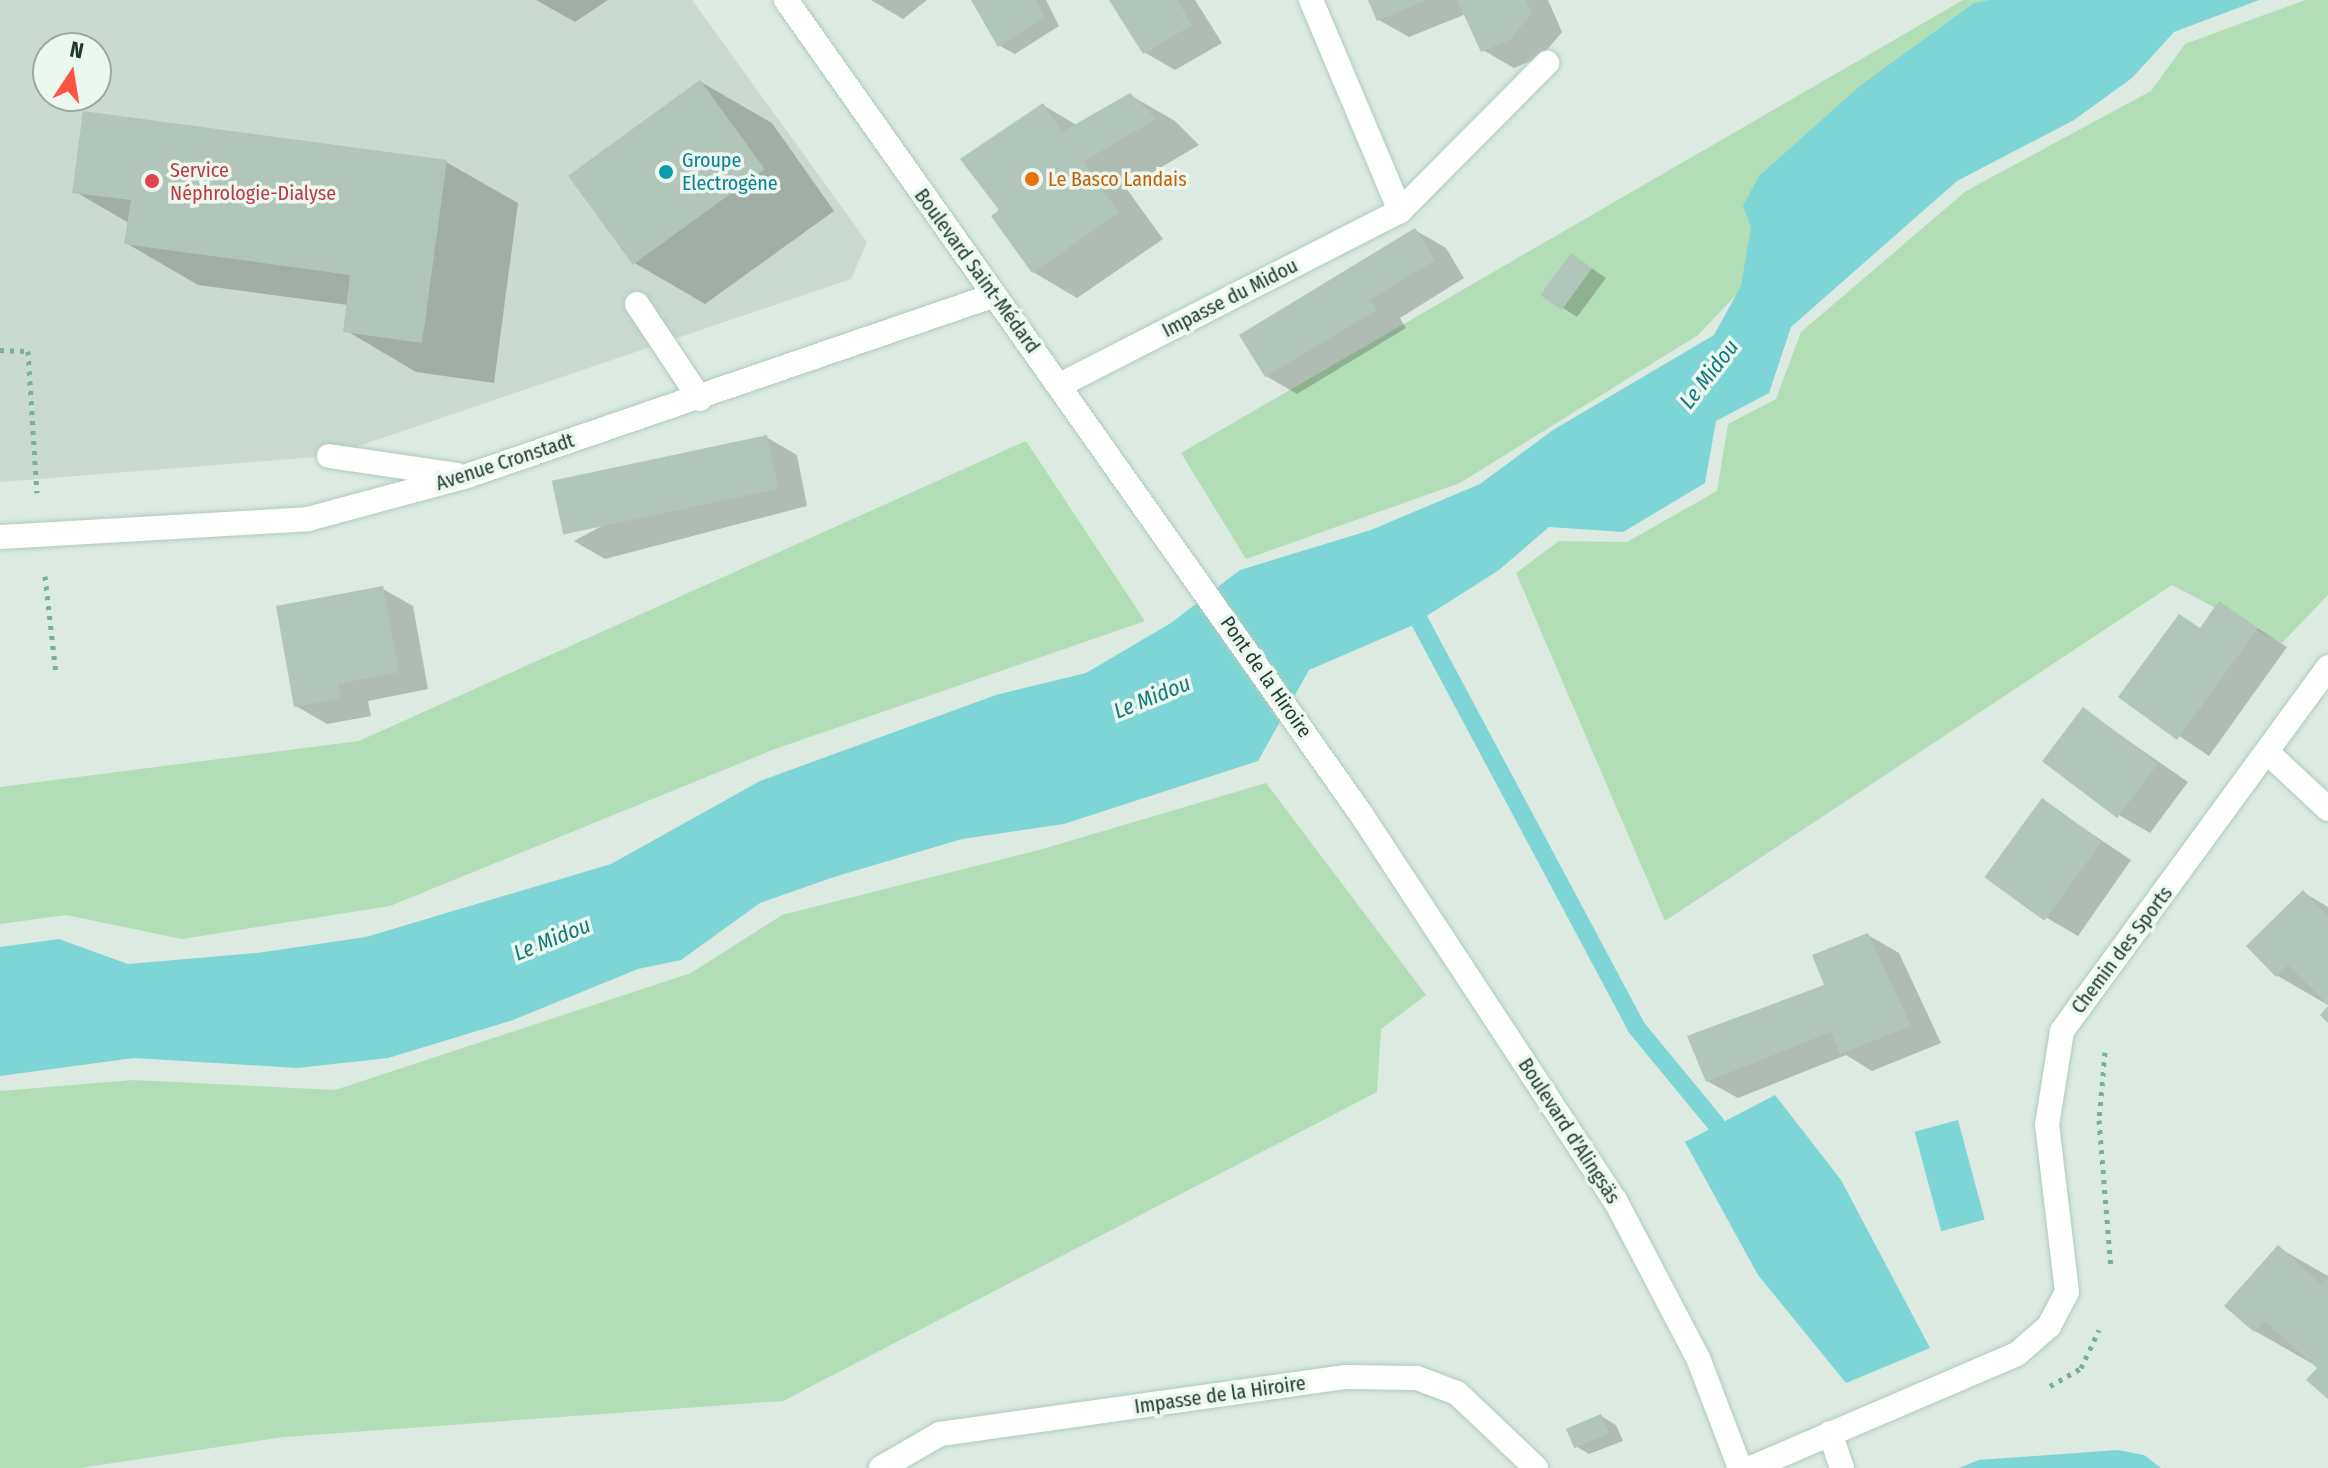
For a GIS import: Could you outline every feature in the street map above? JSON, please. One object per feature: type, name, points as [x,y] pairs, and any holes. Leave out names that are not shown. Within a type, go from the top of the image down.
[{"type":"street","name":"Boulevard Saint-Médard","points":[[786,0],[992,296],[1171,540]]},
{"type":"street","points":[[1311,0],[1400,211]]},
{"type":"street","name":"Impasse du Midou","points":[[1060,385],[1400,211],[1547,63]]},
{"type":"street","name":"Avenue Cronstadt","points":[[0,537],[308,519],[467,476],[700,399],[992,296]]},
{"type":"street","points":[[637,304],[700,399]]},
{"type":"street","points":[[329,456],[467,476]]},
{"type":"street","name":"Pont de la Hiroire","points":[[1171,540],[1361,814]]},
{"type":"street","name":"Chemin des Sports","points":[[1751,1468],[2017,1354],[2049,1326],[2067,1292],[2047,1125],[2062,1031],[2324,680]]},
{"type":"street","points":[[2268,753],[2328,809]]},
{"type":"street","name":"Boulevard d'Alingsäs","points":[[1361,814],[1615,1200],[1698,1358],[1740,1468]]},
{"type":"street","name":"Impasse de la Hiroire","points":[[881,1468],[940,1434],[1346,1377],[1417,1378],[1457,1393],[1536,1468]]},
{"type":"street","points":[[1830,1433],[1842,1468]]},
{"type":"path","points":[[0,350],[28,351],[36,479]]},
{"type":"path","points":[[44,566],[56,674]]},
{"type":"path","points":[[2108,1286],[2099,1120],[2109,1036]]},
{"type":"path","points":[[2035,1392],[2081,1368],[2102,1315]]},
{"type":"shaded area","points":[[0,0],[692,0],[867,242],[851,279],[329,456],[0,482]]},
{"type":"green space","points":[[1963,0],[2073,0],[1897,126],[1698,335],[1460,483],[1246,559],[1181,453]]},
{"type":"green space","points":[[2305,0],[2328,0],[2328,595],[2282,643],[2172,585],[1665,921],[1516,573],[1559,541],[1627,542],[1717,491],[1728,424],[1776,399],[1801,332],[1966,191],[2151,91],[2185,44]]},
{"type":"green space","points":[[1026,441],[1145,621],[775,749],[390,906],[182,939],[66,915],[0,924],[0,787],[359,741]]},
{"type":"green space","points":[[1266,783],[1426,995],[1381,1029],[1377,1092],[783,1401],[284,1437],[81,1468],[0,1468],[0,1091],[133,1080],[335,1090],[691,973],[782,915],[1039,850]]},
{"type":"water","name":"Le Midou","points":[[1989,0],[2259,0],[2174,32],[2132,78],[2074,120],[1957,181],[1791,327],[1769,393],[1716,421],[1705,483],[1623,532],[1549,527],[1499,570],[1411,626],[1309,670],[1258,761],[1064,824],[962,839],[834,877],[760,903],[681,960],[638,969],[513,1020],[388,1058],[297,1068],[134,1058],[0,1076],[0,947],[59,939],[128,964],[257,953],[366,937],[611,864],[760,781],[996,695],[1086,673],[1171,623],[1240,570],[1371,530],[1480,484],[1553,430],[1714,335],[1741,286],[1751,227],[1743,206],[1759,176],[1861,85],[1974,3]]},
{"type":"water","points":[[1775,1095],[1841,1180],[1930,1348],[1846,1383],[1758,1275],[1685,1142]]},
{"type":"water","points":[[1958,1120],[1985,1219],[1941,1231],[1915,1132]]},
{"type":"water","points":[[2118,1450],[2144,1455],[2161,1468],[1959,1468],[1979,1460]]},
{"type":"building","points":[[971,0],[1036,0],[1045,17],[998,47]]},
{"type":"building","points":[[1109,0],[1177,0],[1192,25],[1143,54]]},
{"type":"building","points":[[1368,0],[1427,0],[1377,21]]},
{"type":"building","points":[[1457,0],[1526,0],[1532,13],[1510,40],[1481,52]]},
{"type":"building","name":"Groupe Electrogène","points":[[700,80],[765,169],[633,265],[568,176]]},
{"type":"building","points":[[1130,93],[1156,119],[1083,162],[1119,213],[1032,273],[991,216],[999,210],[960,159],[1043,103],[1062,132]]},
{"type":"building","points":[[83,112],[447,160],[422,343],[343,332],[350,275],[124,244],[131,200],[72,193]]},
{"type":"building","points":[[1415,228],[1435,260],[1370,300],[1377,310],[1265,377],[1239,335]]},
{"type":"building","points":[[1571,253],[1592,268],[1561,310],[1540,295]]},
{"type":"building","points":[[767,435],[778,489],[563,535],[552,481]]},
{"type":"building","points":[[383,586],[399,672],[338,684],[341,699],[294,707],[276,606]]},
{"type":"building","points":[[2219,601],[2258,628],[2177,740],[2118,697],[2179,614],[2200,628]]},
{"type":"building","points":[[2083,707],[2158,764],[2117,818],[2042,761]]},
{"type":"building","points":[[2042,798],[2102,841],[2044,921],[1984,877]]},
{"type":"building","points":[[2303,890],[2328,916],[2328,1005],[2288,965],[2276,977],[2246,946]]},
{"type":"building","points":[[1868,933],[1911,1026],[1840,1054],[1831,1032],[1706,1082],[1687,1036],[1824,985],[1812,955]]},
{"type":"building","points":[[2328,1006],[2328,1023],[2320,1015]]},
{"type":"building","points":[[2278,1245],[2322,1285],[2328,1278],[2328,1399],[2306,1380],[2317,1368],[2264,1321],[2254,1332],[2224,1306]]},
{"type":"building","points":[[1601,1414],[1609,1433],[1574,1448],[1566,1429]]},
{"type":"waterway","points":[[1419,620],[1636,1027],[1716,1124]]},
{"type":"place","name":"Groupe Electrogène","points":[[666,172]]},
{"type":"place","name":"Le Basco Landais","points":[[1032,179]]},
{"type":"place","name":"Service Néphrologie-Dialyse","points":[[152,181]]}]
